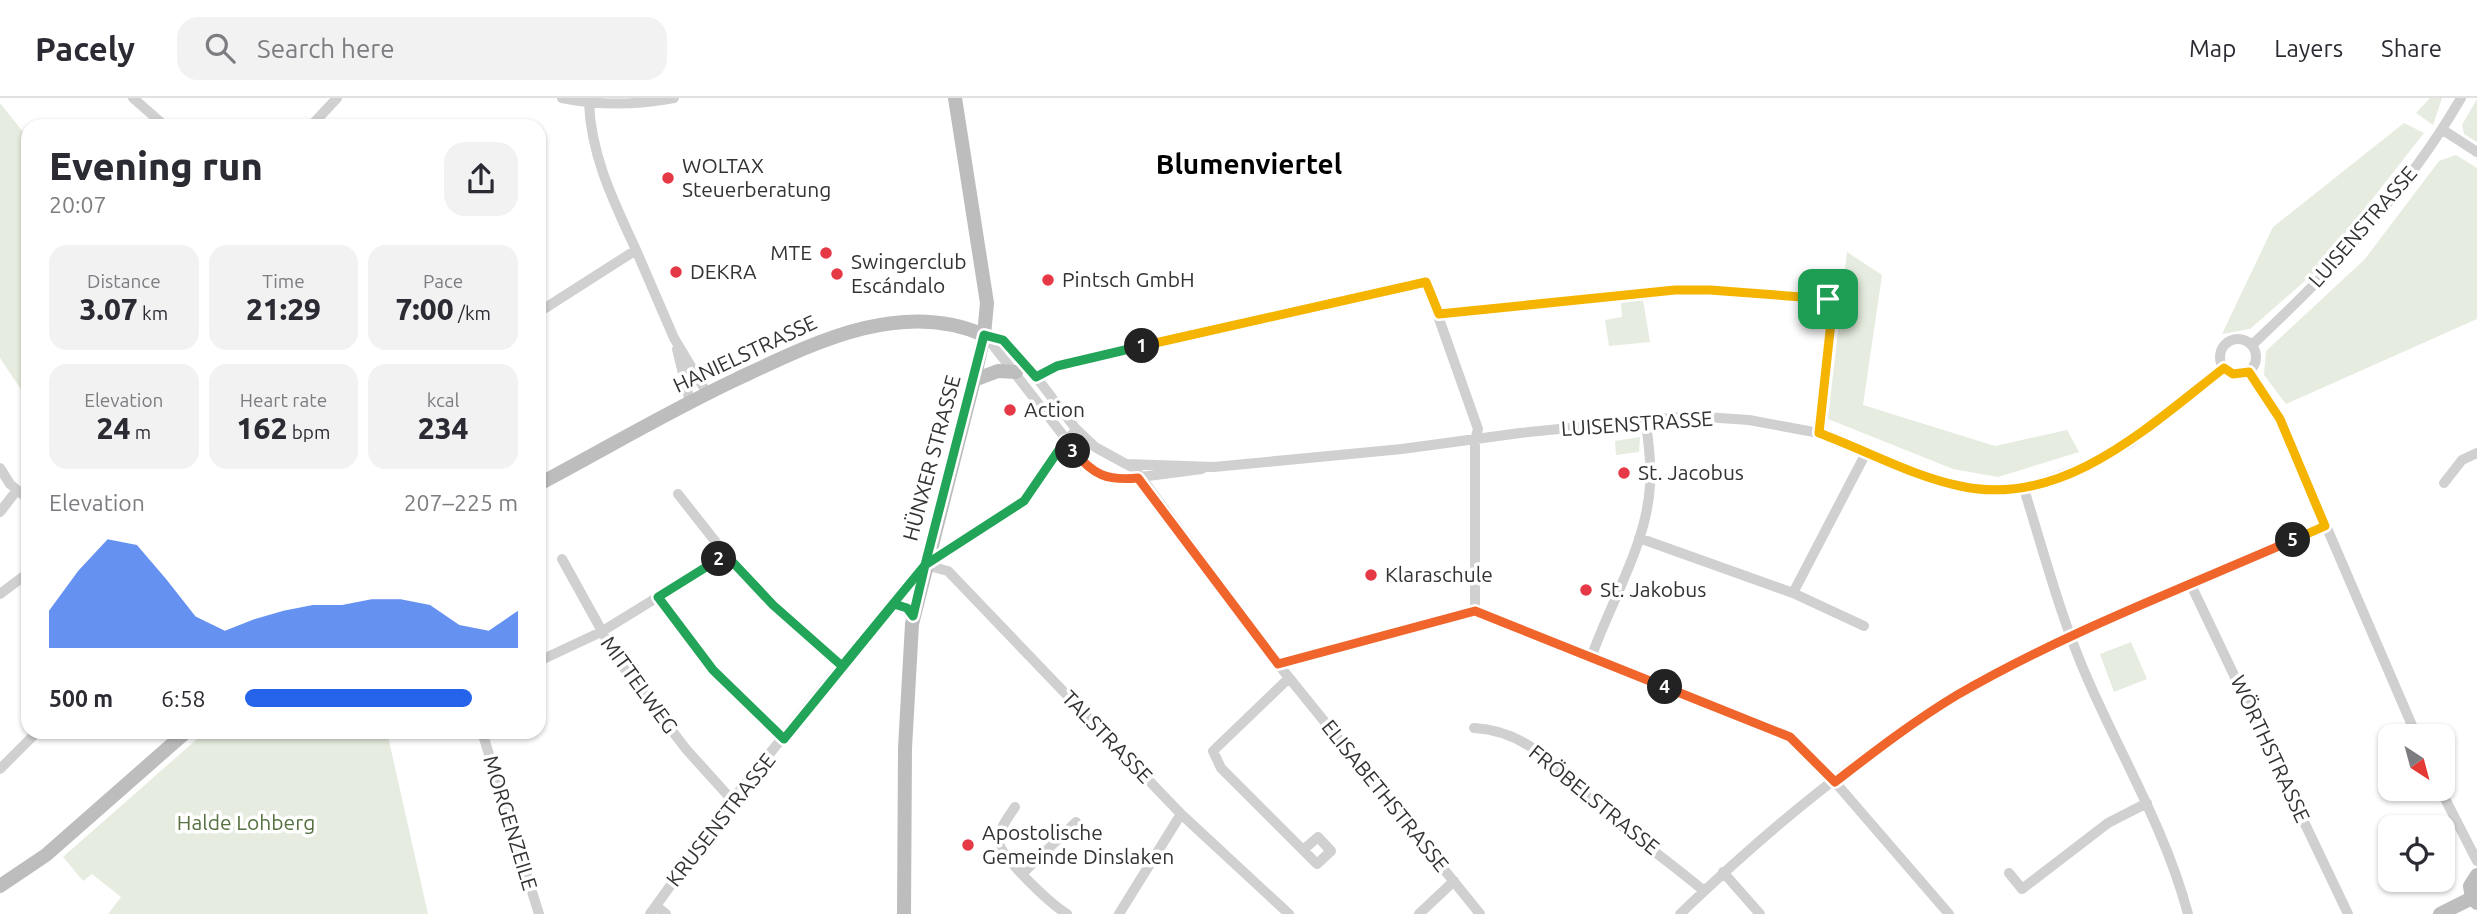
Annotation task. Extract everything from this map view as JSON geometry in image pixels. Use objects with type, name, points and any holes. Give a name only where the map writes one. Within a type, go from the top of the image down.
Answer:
[{"type":"main road","name":"HÜNXER STRASSE","points":[[904,914],[905,748],[913,616],[974,380],[984,335],[987,303],[955,98]]},
{"type":"main road","name":"HANIELSTRASSE","points":[[546,480],[707,393],[827,338],[866,327],[934,322],[963,327],[984,335]]},
{"type":"main road","points":[[974,380],[998,371],[1016,372]]},
{"type":"main road","points":[[894,604],[907,608],[913,616]]},
{"type":"main road","points":[[0,886],[46,855],[174,739]]},
{"type":"main road","points":[[2440,914],[2475,900],[2470,886],[2477,875]]},
{"type":"street","points":[[133,98],[157,119]]},
{"type":"street","points":[[318,119],[337,98]]},
{"type":"street","points":[[562,98],[589,103],[638,104],[674,98]]},
{"type":"street","name":"LUISENSTRASSE","points":[[2252,345],[2351,248],[2442,130],[2461,98]]},
{"type":"street","points":[[589,103],[590,132],[601,169],[674,338],[707,393]]},
{"type":"street","points":[[2442,130],[2477,152]]},
{"type":"street","points":[[546,308],[636,250]]},
{"type":"street","points":[[1036,377],[1057,366],[1426,282],[1478,429],[1475,440],[1475,611]]},
{"type":"street","points":[[1439,314],[1675,290],[1828,299],[1833,303],[1819,433]]},
{"type":"street","name":"LUISENSTRASSE","points":[[984,335],[1016,372],[1065,441],[1091,471],[1117,480],[1214,467],[1690,416],[1749,420],[1819,433],[1960,487],[2002,491],[2024,489],[2067,474],[2130,443],[2224,368]]},
{"type":"street","name":"LUISENSTRASSE","points":[[984,335],[1003,340],[1076,429],[1096,447],[1135,469],[1138,478]]},
{"type":"street","points":[[674,338],[690,402]]},
{"type":"street","points":[[2235,339],[2252,345],[2256,362],[2249,372],[2233,374],[2224,368],[2220,357],[2225,345],[2235,339]]},
{"type":"street","points":[[2249,372],[2280,419],[2411,724]]},
{"type":"street","points":[[1591,658],[1639,538],[1650,485],[1647,421]]},
{"type":"street","points":[[925,565],[1024,501],[1076,429]]},
{"type":"street","points":[[1793,593],[1867,451]]},
{"type":"street","points":[[2444,483],[2462,460],[2477,453]]},
{"type":"street","name":"LUISENSTRASSE","points":[[1126,464],[1214,467]]},
{"type":"street","points":[[0,468],[21,493]]},
{"type":"street","name":"ELISABETHSTRASSE","points":[[1138,478],[1278,664],[1480,914]]},
{"type":"street","points":[[2024,489],[2071,637],[2088,681],[2147,803],[2171,859],[2189,914]]},
{"type":"street","points":[[0,512],[17,490]]},
{"type":"street","points":[[678,494],[726,555],[773,605],[842,666]]},
{"type":"street","points":[[1680,914],[1723,872],[1893,736],[1954,697],[2071,637],[2325,526]]},
{"type":"street","points":[[1639,538],[1793,593],[1864,626]]},
{"type":"street","points":[[925,565],[948,571],[946,563],[951,546]]},
{"type":"street","points":[[546,658],[601,632],[726,555]]},
{"type":"street","name":"MITTELWEG","points":[[562,559],[618,660],[685,749],[732,800]]},
{"type":"street","name":"KRUSENSTRASSE","points":[[653,910],[732,800],[925,565]]},
{"type":"street","name":"TALSTRASSE","points":[[948,571],[1181,814],[1289,914]]},
{"type":"street","points":[[0,594],[21,578]]},
{"type":"street","name":"WÖRTHSTRASSE","points":[[2192,585],[2348,914]]},
{"type":"street","points":[[658,597],[713,670],[784,739]]},
{"type":"street","points":[[1278,664],[1475,611],[1790,737],[1835,782],[1949,914]]},
{"type":"street","points":[[1289,678],[1213,751],[1221,768],[1303,850]]},
{"type":"street","name":"FRÖBELSTRASSE","points":[[1474,728],[1499,729],[1541,752],[1602,811],[1703,891]]},
{"type":"street","points":[[0,769],[30,739]]},
{"type":"street","name":"MORGENZEILE","points":[[484,739],[539,914]]},
{"type":"street","points":[[2447,802],[2477,861]]},
{"type":"street","points":[[2009,873],[2022,889],[2108,823],[2147,803]]},
{"type":"street","points":[[1015,807],[1000,834],[999,843],[1054,906],[1067,914]]},
{"type":"street","points":[[1119,914],[1181,814]]},
{"type":"street","points":[[1023,873],[1076,822]]},
{"type":"street","points":[[1723,872],[1760,914]]},
{"type":"street","points":[[1419,914],[1454,881]]},
{"type":"street","points":[[653,910],[666,914]]},
{"type":"green space","points":[[2430,98],[2442,98],[2433,125],[2416,113]]},
{"type":"green space","points":[[2477,99],[2477,142],[2464,134],[2462,125]]},
{"type":"green space","points":[[0,103],[21,129],[21,390],[0,358]]},
{"type":"green space","points":[[2404,123],[2424,133],[2315,272],[2250,329],[2222,334],[2273,227]]},
{"type":"green space","points":[[2456,155],[2477,168],[2477,319],[2286,404],[2264,375],[2266,351],[2365,259],[2439,161]]},
{"type":"green space","points":[[1847,252],[1882,275],[1863,405],[1995,446],[2067,430],[2079,452],[1998,477],[1953,469],[1828,419]]},
{"type":"green space","points":[[1643,300],[1650,342],[1609,346],[1605,320],[1622,317],[1621,303]]},
{"type":"green space","points":[[1640,437],[1639,452],[1616,455],[1615,441]]},
{"type":"green space","points":[[2131,642],[2147,679],[2114,692],[2100,654]]},
{"type":"green space","name":"Halde Lohberg","points":[[197,739],[389,739],[428,914],[108,914],[121,897],[92,874],[83,881],[63,857]]},
{"type":"place","name":"WOLTAX Steuerberatung","points":[[668,178]]},
{"type":"place","name":"MTE","points":[[826,253]]},
{"type":"place","name":"DEKRA","points":[[676,272]]},
{"type":"place","name":"Swingerclub Escándalo","points":[[837,274]]},
{"type":"place","name":"Pintsch GmbH","points":[[1048,280]]},
{"type":"place","name":"Action","points":[[1010,410]]},
{"type":"place","name":"St. Jacobus","points":[[1624,473]]},
{"type":"place","name":"Klaraschule","points":[[1371,575]]},
{"type":"place","name":"St. Jakobus","points":[[1586,590]]},
{"type":"place","name":"Apostolische Gemeinde Dinslaken","points":[[968,845]]},
{"type":"district","name":"Blumenviertel","points":[[1249,164]]},
{"type":"route","points":[[1828,299],[1675,290],[1439,314],[1426,282],[1057,366],[1036,377],[1003,340],[984,335],[950,477],[925,565],[842,666],[773,605],[726,555],[658,597],[713,670],[784,739],[894,604],[901,604],[913,616],[925,565],[1024,501],[1065,441],[1091,471],[1117,480],[1138,478],[1192,546],[1278,664],[1475,611],[1790,737],[1808,752],[1835,782],[1893,736],[1966,690],[2071,637],[2325,526],[2280,419],[2249,372],[2238,375],[2224,368],[2130,443],[2095,462],[2024,489],[2002,491],[1960,487],[1819,433],[1833,303],[1828,299]]}]
